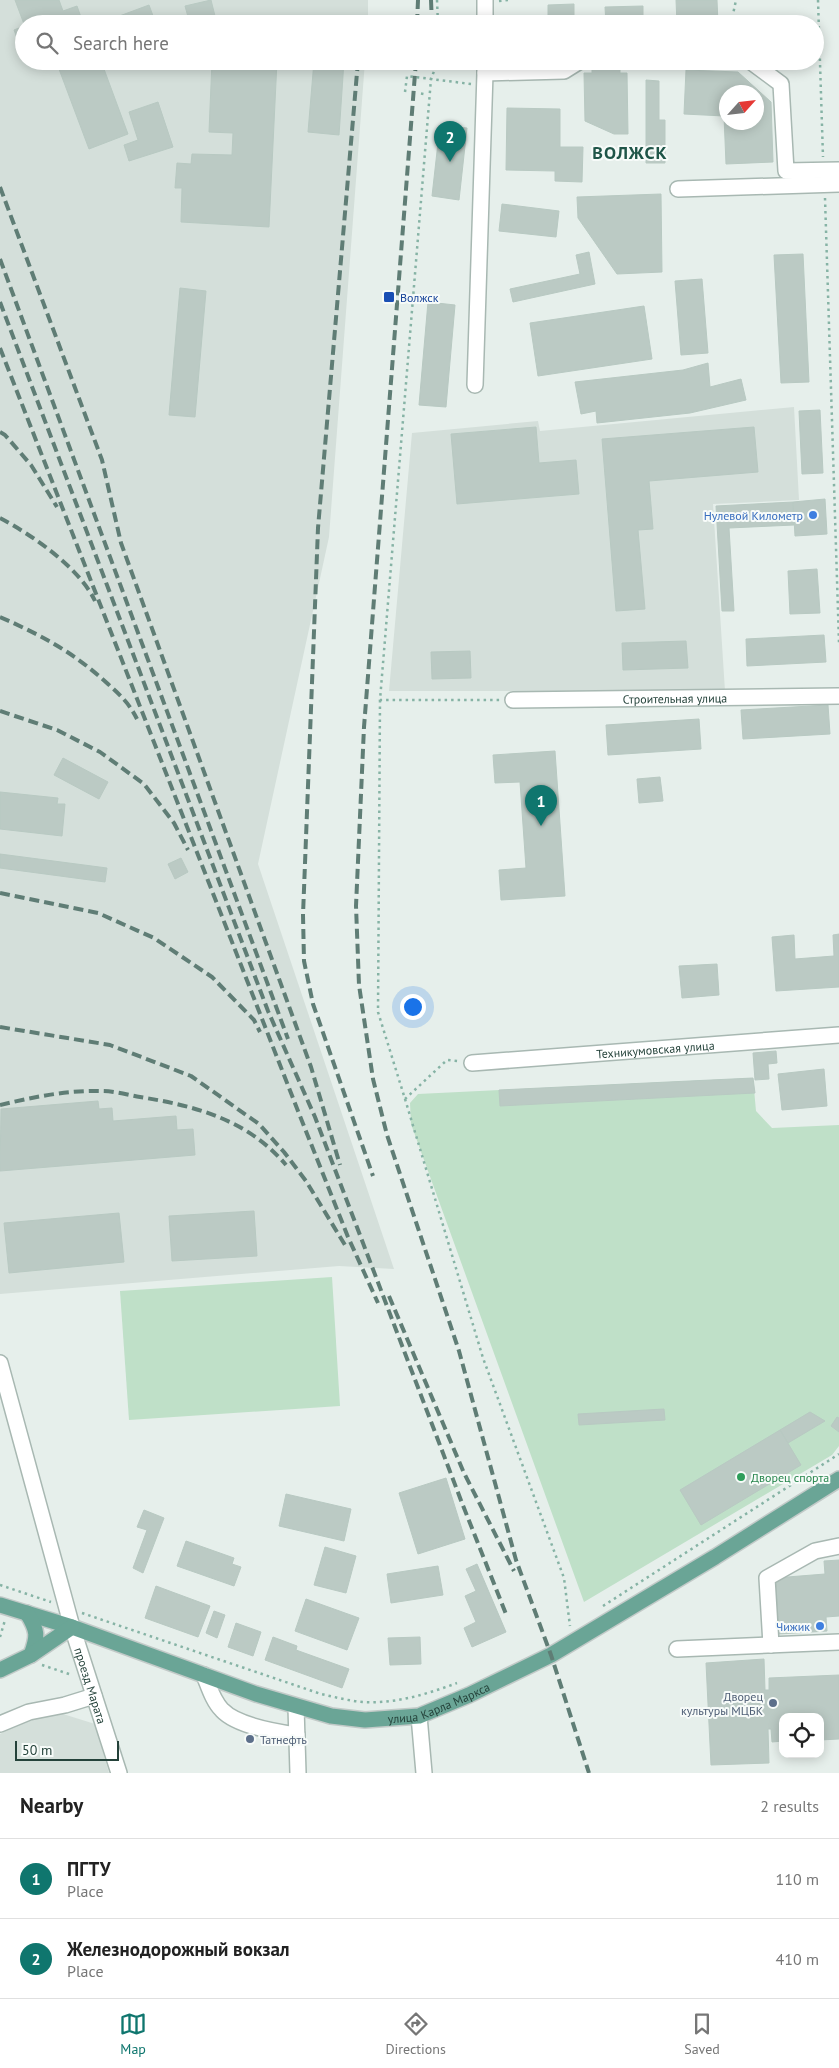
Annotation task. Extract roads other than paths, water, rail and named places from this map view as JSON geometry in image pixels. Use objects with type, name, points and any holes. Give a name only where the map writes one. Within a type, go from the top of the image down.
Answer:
[{"type":"main road","name":"улица Карла Маркса","points":[[0,1605],[72,1627],[296,1707],[331,1716],[365,1720],[419,1716],[442,1708],[514,1675],[573,1642],[715,1557],[839,1479]]},
{"type":"main road","points":[[27,1613],[36,1628],[37,1640],[27,1657]]},
{"type":"main road","points":[[0,1670],[27,1657],[72,1627]]},
{"type":"street","points":[[485,15],[486,0]]},
{"type":"street","points":[[475,385],[485,73],[566,70]]},
{"type":"street","points":[[762,70],[781,84],[786,171],[832,177]]},
{"type":"street","points":[[678,189],[832,177]]},
{"type":"street","name":"Строительная улица","points":[[513,700],[839,696]]},
{"type":"street","name":"Техникумовская улица","points":[[475,1063],[839,1035]]},
{"type":"street","name":"проезд Марата","points":[[0,1363],[3,1386],[66,1608],[119,1773]]},
{"type":"street","points":[[771,1645],[767,1578],[815,1551],[839,1546]]},
{"type":"street","points":[[678,1649],[839,1642]]},
{"type":"street","points":[[204,1675],[214,1700],[223,1712],[237,1720],[272,1732],[297,1735]]},
{"type":"street","points":[[0,1724],[29,1712],[65,1705],[94,1696]]},
{"type":"street","points":[[296,1707],[298,1773]]},
{"type":"street","points":[[419,1716],[424,1773]]},
{"type":"railway","points":[[417,15],[418,0]]},
{"type":"railway","points":[[431,0],[432,15]]},
{"type":"railway","points":[[357,70],[318,528],[303,915],[304,961],[313,1004],[373,1176]]},
{"type":"railway","points":[[415,70],[364,727],[356,906],[359,985],[373,1079],[387,1135],[459,1351],[516,1560],[551,1655],[589,1773]]},
{"type":"railway","points":[[0,187],[102,460],[121,543],[311,1067],[340,1165]]},
{"type":"railway","points":[[0,259],[288,1039]]},
{"type":"railway","points":[[0,302],[268,1011],[315,1117],[506,1614]]},
{"type":"railway","points":[[0,348],[298,1111],[348,1237],[378,1303]]},
{"type":"railway","points":[[0,432],[5,435],[31,465],[57,507]]},
{"type":"railway","points":[[0,518],[26,533],[54,553],[78,576],[88,588],[95,601]]},
{"type":"railway","points":[[0,617],[44,638],[70,654],[121,696],[137,719]]},
{"type":"railway","points":[[0,711],[57,730],[100,752],[144,784],[174,823],[188,850]]},
{"type":"railway","points":[[0,893],[98,913],[154,938],[212,977],[254,1020],[260,1032]]},
{"type":"railway","points":[[0,1027],[110,1045],[191,1076],[259,1124],[306,1181],[345,1245]]},
{"type":"railway","points":[[0,1105],[25,1099],[89,1091],[112,1092],[181,1105],[238,1126],[255,1137],[286,1165]]},
{"type":"railway","points":[[389,1296],[464,1473],[514,1571]]},
{"type":"place","name":"Железнодорожный вокзал","points":[[450,162]]},
{"type":"place","name":"Волжск","points":[[389,297]]},
{"type":"place","name":"Нулевой Километр","points":[[813,515]]},
{"type":"place","name":"ПГТУ","points":[[541,826]]},
{"type":"place","name":"Дворец спорта","points":[[741,1477]]},
{"type":"place","name":"Чижик","points":[[820,1626]]},
{"type":"place","name":"Дворец культуры МЦБК","points":[[773,1703]]},
{"type":"place","name":"Татнефть","points":[[250,1739]]},
{"type":"district","name":"ВОЛЖСК","points":[[630,152]]}]
